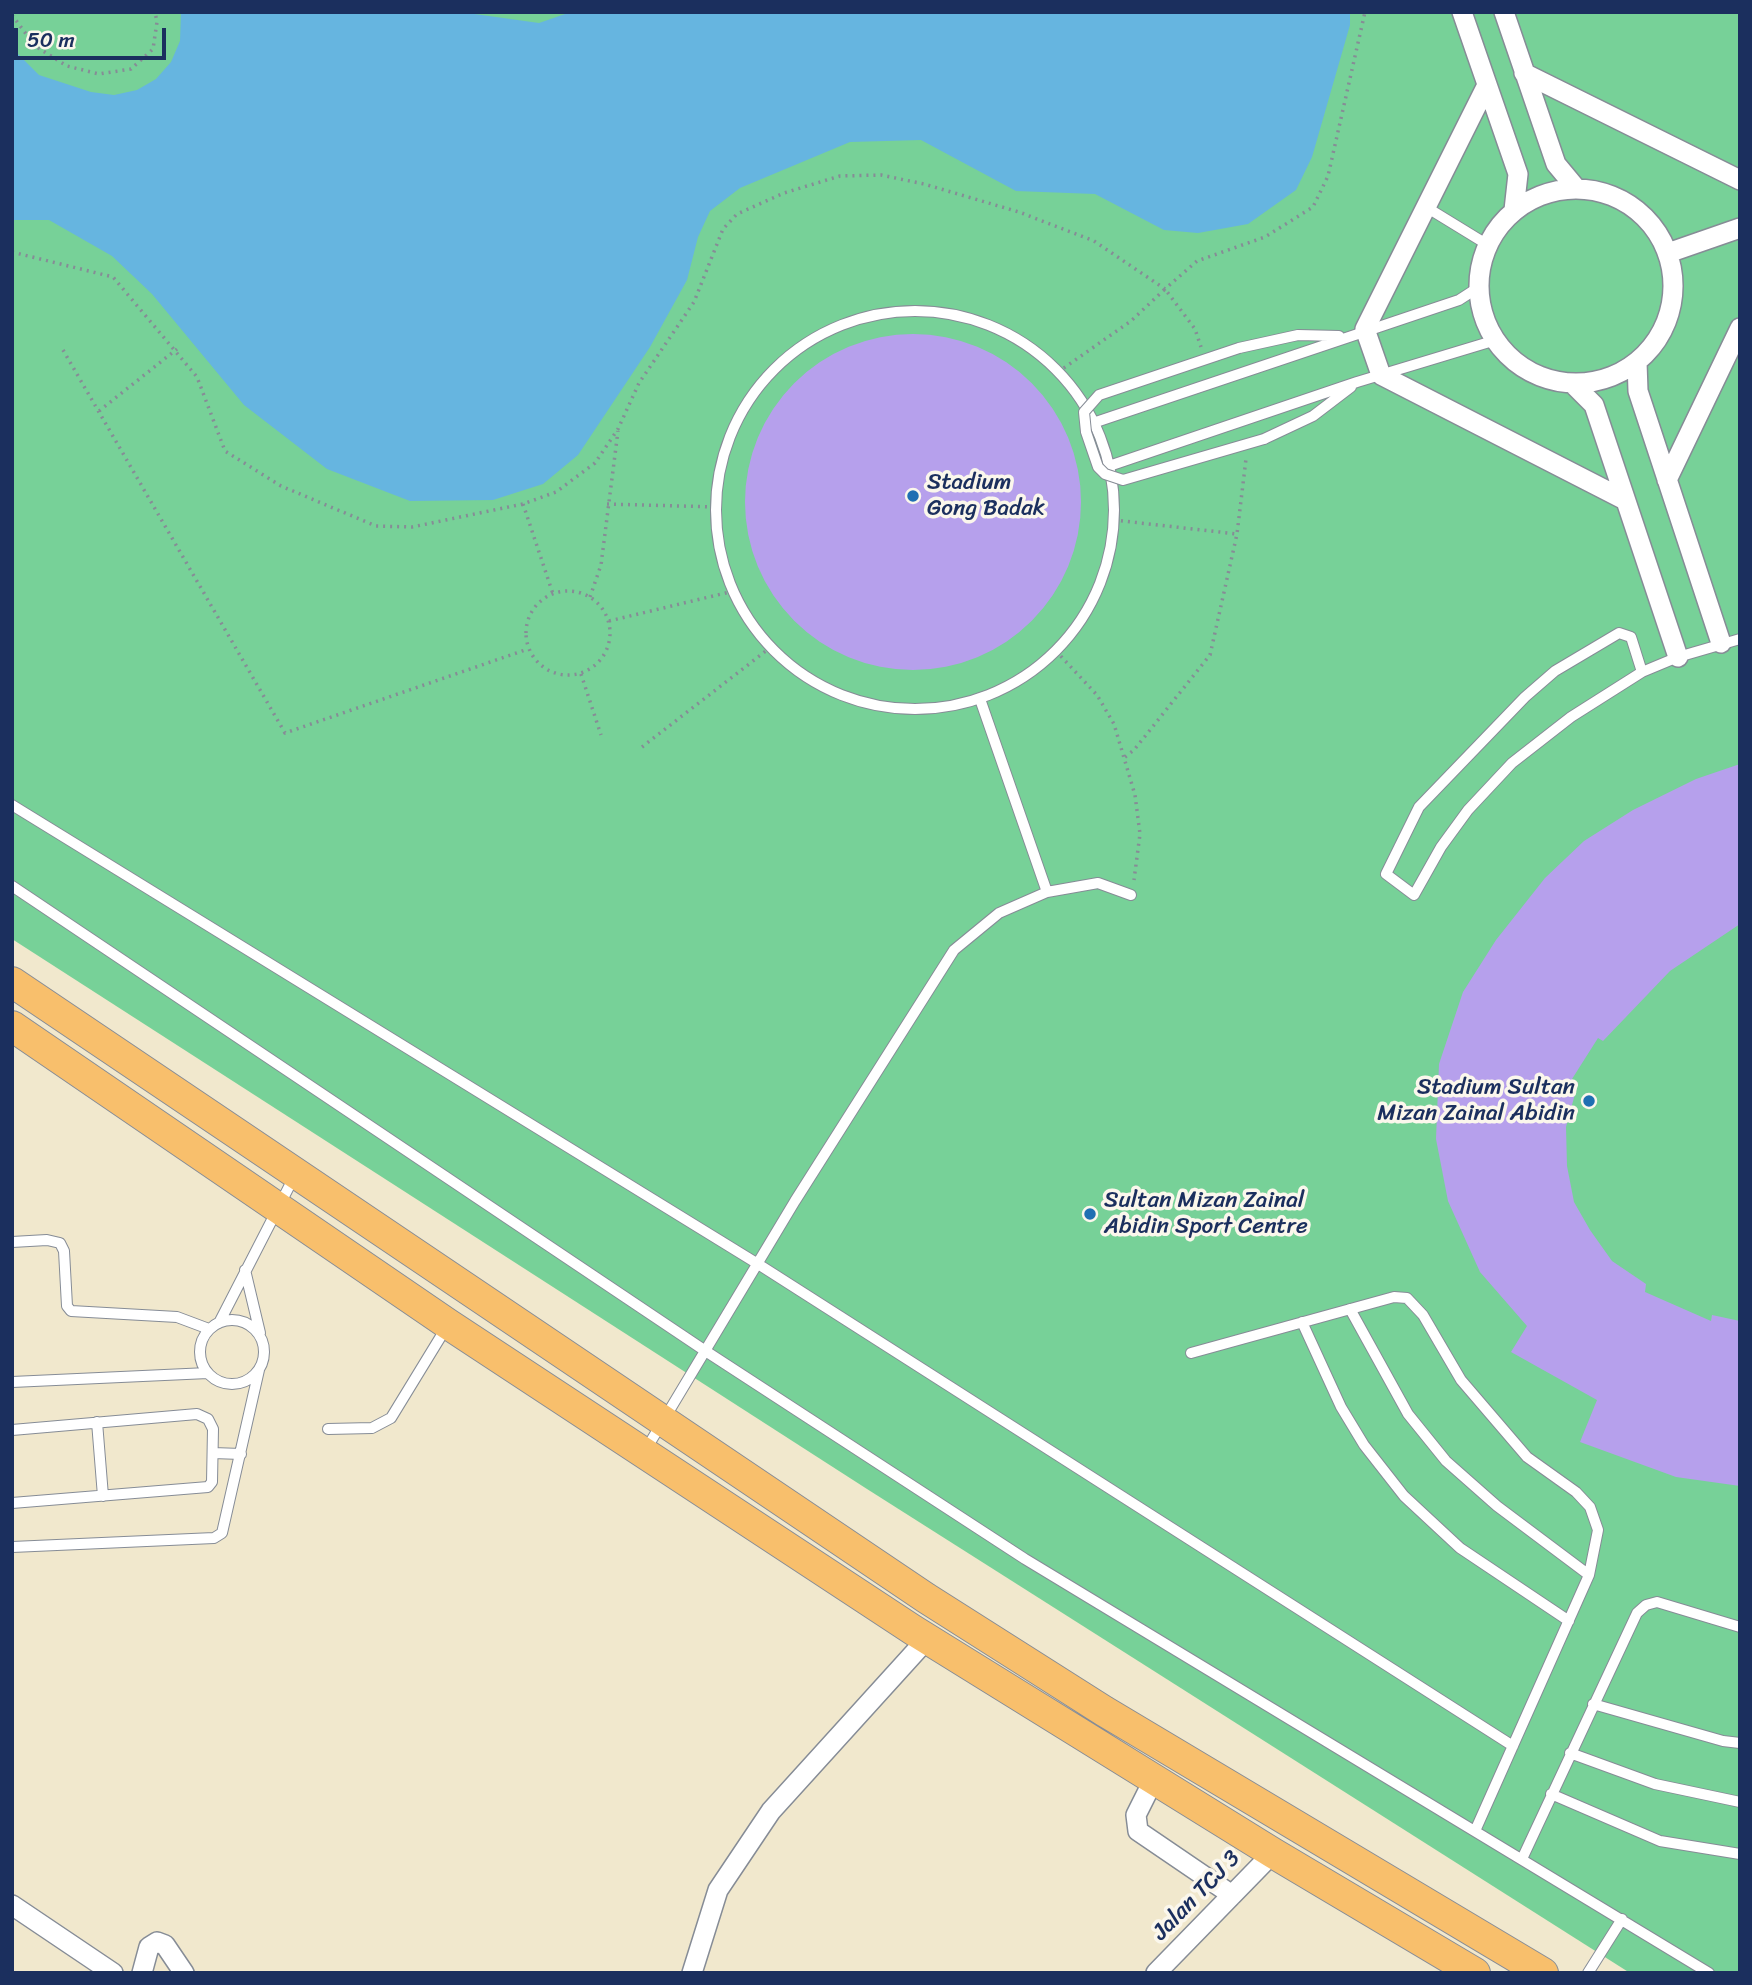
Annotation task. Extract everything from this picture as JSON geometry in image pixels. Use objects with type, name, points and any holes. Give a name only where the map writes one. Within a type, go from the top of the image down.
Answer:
[{"type":"main road","points":[[12,982],[664,1424],[926,1598],[1104,1710],[1543,1973]]},
{"type":"main road","points":[[12,1026],[448,1324],[927,1639],[1273,1853],[1475,1973]]},
{"type":"street","points":[[1462,12],[1518,174],[1514,210]]},
{"type":"street","points":[[1504,12],[1556,164],[1576,188]]},
{"type":"street","points":[[1524,73],[1740,180]]},
{"type":"street","points":[[1488,85],[1365,329],[1381,375],[1625,500]]},
{"type":"street","points":[[1576,188],[1606,192],[1632,206],[1653,227],[1668,253],[1673,276],[1672,300],[1666,324],[1654,345],[1637,362],[1607,378],[1572,383],[1529,371],[1510,357],[1496,340],[1487,324],[1479,288],[1488,245],[1499,226],[1514,210],[1543,194],[1576,188]]},
{"type":"street","points":[[1668,253],[1740,228]]},
{"type":"street","points":[[1667,480],[1740,328]]},
{"type":"street","points":[[1637,362],[1638,391],[1667,480],[1730,641]]},
{"type":"street","points":[[1572,383],[1594,405],[1678,657]]},
{"type":"street","points":[[692,1973],[719,1890],[771,1811],[927,1639]]},
{"type":"street","points":[[1154,1779],[1136,1815],[1138,1831],[1232,1895]]},
{"type":"street","name":"Jalan TCJ 3","points":[[1156,1973],[1273,1853]]},
{"type":"street","points":[[12,1905],[113,1973]]},
{"type":"street","points":[[142,1973],[149,1947],[157,1942],[165,1945],[184,1973]]},
{"type":"lane","points":[[1426,207],[1488,245]]},
{"type":"lane","points":[[1093,423],[1365,329],[1459,300],[1479,288]]},
{"type":"lane","points":[[918,309],[984,322],[1024,342],[1058,372],[1093,423],[1109,466],[1114,520],[1101,579],[1086,612],[1056,651],[1021,679],[981,699],[920,710],[858,701],[811,679],[771,647],[750,621],[734,591],[720,550],[716,507],[725,451],[748,400],[769,374],[793,351],[831,328],[874,314],[918,309]]},
{"type":"lane","points":[[1345,336],[1298,335],[1205,359],[1108,391],[1092,402],[1084,412],[1085,421],[1098,467],[1114,478],[1133,479],[1264,439],[1312,416],[1357,382]]},
{"type":"lane","points":[[1109,466],[1357,382],[1496,340]]},
{"type":"lane","points":[[1642,672],[1630,637],[1619,633],[1555,671],[1525,697],[1419,807],[1386,874],[1414,895],[1441,847],[1468,810],[1512,763],[1571,717],[1642,672],[1678,657],[1730,641]]},
{"type":"lane","points":[[981,699],[1047,892]]},
{"type":"lane","points":[[12,805],[758,1264],[1514,1746]]},
{"type":"lane","points":[[643,1454],[664,1424],[758,1264],[954,950],[999,913],[1047,892],[1098,883],[1130,895]]},
{"type":"lane","points":[[12,886],[707,1352],[1025,1559],[1709,1973]]},
{"type":"lane","points":[[219,1322],[276,1206],[296,1174]]},
{"type":"lane","points":[[12,1242],[47,1240],[60,1243],[64,1251],[66,1306],[71,1311],[177,1317],[209,1329]]},
{"type":"lane","points":[[12,1547],[214,1538],[222,1533],[227,1523],[264,1353],[245,1269]]},
{"type":"lane","points":[[1191,1353],[1394,1297],[1408,1298],[1423,1315],[1461,1380],[1519,1447],[1590,1507],[1598,1530],[1589,1575],[1475,1830]]},
{"type":"lane","points":[[1350,1309],[1408,1415],[1446,1461],[1497,1506],[1589,1575]]},
{"type":"lane","points":[[208,1373],[200,1355],[204,1337],[209,1329],[228,1320],[246,1323],[260,1336]]},
{"type":"lane","points":[[1301,1322],[1341,1407],[1364,1445],[1404,1496],[1460,1548],[1569,1622]]},
{"type":"lane","points":[[328,1429],[372,1429],[391,1418],[448,1324]]},
{"type":"lane","points":[[12,1382],[208,1373],[225,1383],[234,1384],[244,1382],[259,1370]]},
{"type":"lane","points":[[12,1430],[197,1414],[208,1419],[213,1429],[212,1482],[208,1487],[12,1503]]},
{"type":"lane","points":[[97,1422],[103,1496]]},
{"type":"lane","points":[[213,1454],[242,1454]]},
{"type":"lane","points":[[1522,1859],[1629,1624],[1646,1605],[1657,1602],[1740,1627]]},
{"type":"lane","points":[[1593,1704],[1723,1741],[1740,1743]]},
{"type":"lane","points":[[1570,1753],[1655,1784],[1740,1802]]},
{"type":"lane","points":[[1551,1794],[1660,1841],[1740,1854]]},
{"type":"lane","points":[[1588,1973],[1622,1919]]},
{"type":"path","points":[[12,15],[35,46],[67,66],[99,74],[131,69],[153,49],[157,22],[155,12]]},
{"type":"path","points":[[1058,372],[1130,321],[1197,261],[1265,237],[1312,207],[1328,176],[1365,12]]},
{"type":"path","points":[[12,253],[113,277],[177,349],[197,377],[225,451],[281,486],[376,526],[412,527],[523,504],[556,492],[577,479],[595,463],[618,429],[639,383],[694,302],[723,229],[737,214],[784,193],[840,176],[881,176],[924,184],[1019,212],[1094,241],[1165,289],[1195,329],[1205,359]]},
{"type":"path","points":[[99,411],[177,349]]},
{"type":"path","points":[[63,350],[285,733],[528,649]]},
{"type":"path","points":[[590,597],[601,565],[618,429]]},
{"type":"path","points":[[1125,757],[1134,750],[1210,655],[1237,534],[1248,443]]},
{"type":"path","points":[[523,504],[553,594]]},
{"type":"path","points":[[607,504],[716,507]]},
{"type":"path","points":[[1114,520],[1237,534]]},
{"type":"path","points":[[609,621],[734,591]]},
{"type":"path","points":[[577,592],[590,597],[601,607],[609,621],[609,647],[602,659],[580,674],[554,674],[542,667],[528,649],[525,630],[529,616],[537,604],[553,594],[577,592]]},
{"type":"path","points":[[642,747],[771,647]]},
{"type":"path","points":[[1056,651],[1097,695],[1114,724],[1125,757],[1135,795],[1140,834],[1130,895]]},
{"type":"path","points":[[580,674],[601,735]]},
{"type":"green space","name":"Sultan Mizan Zainal Abidin Sport Centre","points":[[12,12],[1740,12],[1740,1973],[1630,1973],[867,1489],[12,939]]},
{"type":"water","points":[[181,12],[460,12],[539,23],[571,12],[1350,12],[1350,25],[1312,157],[1296,190],[1248,224],[1198,233],[1164,230],[1095,194],[1016,191],[921,140],[850,142],[740,188],[710,211],[698,237],[687,280],[650,347],[578,455],[543,484],[493,500],[410,501],[327,469],[244,405],[152,294],[112,256],[49,220],[12,220],[12,48],[39,75],[91,92],[114,95],[137,90],[156,79],[171,62],[180,41]]},
{"type":"building","name":"Stadium Gong Badak","points":[[913,334],[946,338],[977,347],[1006,363],[1031,384],[1052,409],[1068,438],[1077,469],[1081,502],[1077,535],[1068,566],[1052,595],[1031,620],[1006,641],[977,657],[946,666],[913,670],[880,666],[849,657],[820,641],[795,620],[774,595],[758,566],[749,535],[745,502],[749,469],[758,438],[774,409],[795,384],[820,363],[849,347],[880,338]]},
{"type":"building","name":"Stadium Sultan Mizan Zainal Abidin","points":[[1740,764],[1740,924],[1670,971],[1603,1041],[1598,1038],[1572,1079],[1578,1083],[1566,1127],[1567,1166],[1574,1202],[1612,1261],[1646,1284],[1645,1292],[1711,1321],[1712,1315],[1740,1321],[1740,1486],[1676,1477],[1580,1442],[1597,1400],[1511,1352],[1527,1326],[1480,1272],[1448,1201],[1436,1139],[1439,1064],[1463,992],[1496,940],[1545,878],[1584,841],[1633,810],[1696,779]]},
{"type":"place","name":"Stadium Gong Badak","points":[[913,496]]},
{"type":"place","name":"Stadium Sultan Mizan Zainal Abidin","points":[[1589,1101]]},
{"type":"place","name":"Sultan Mizan Zainal Abidin Sport Centre","points":[[1090,1214]]}]
